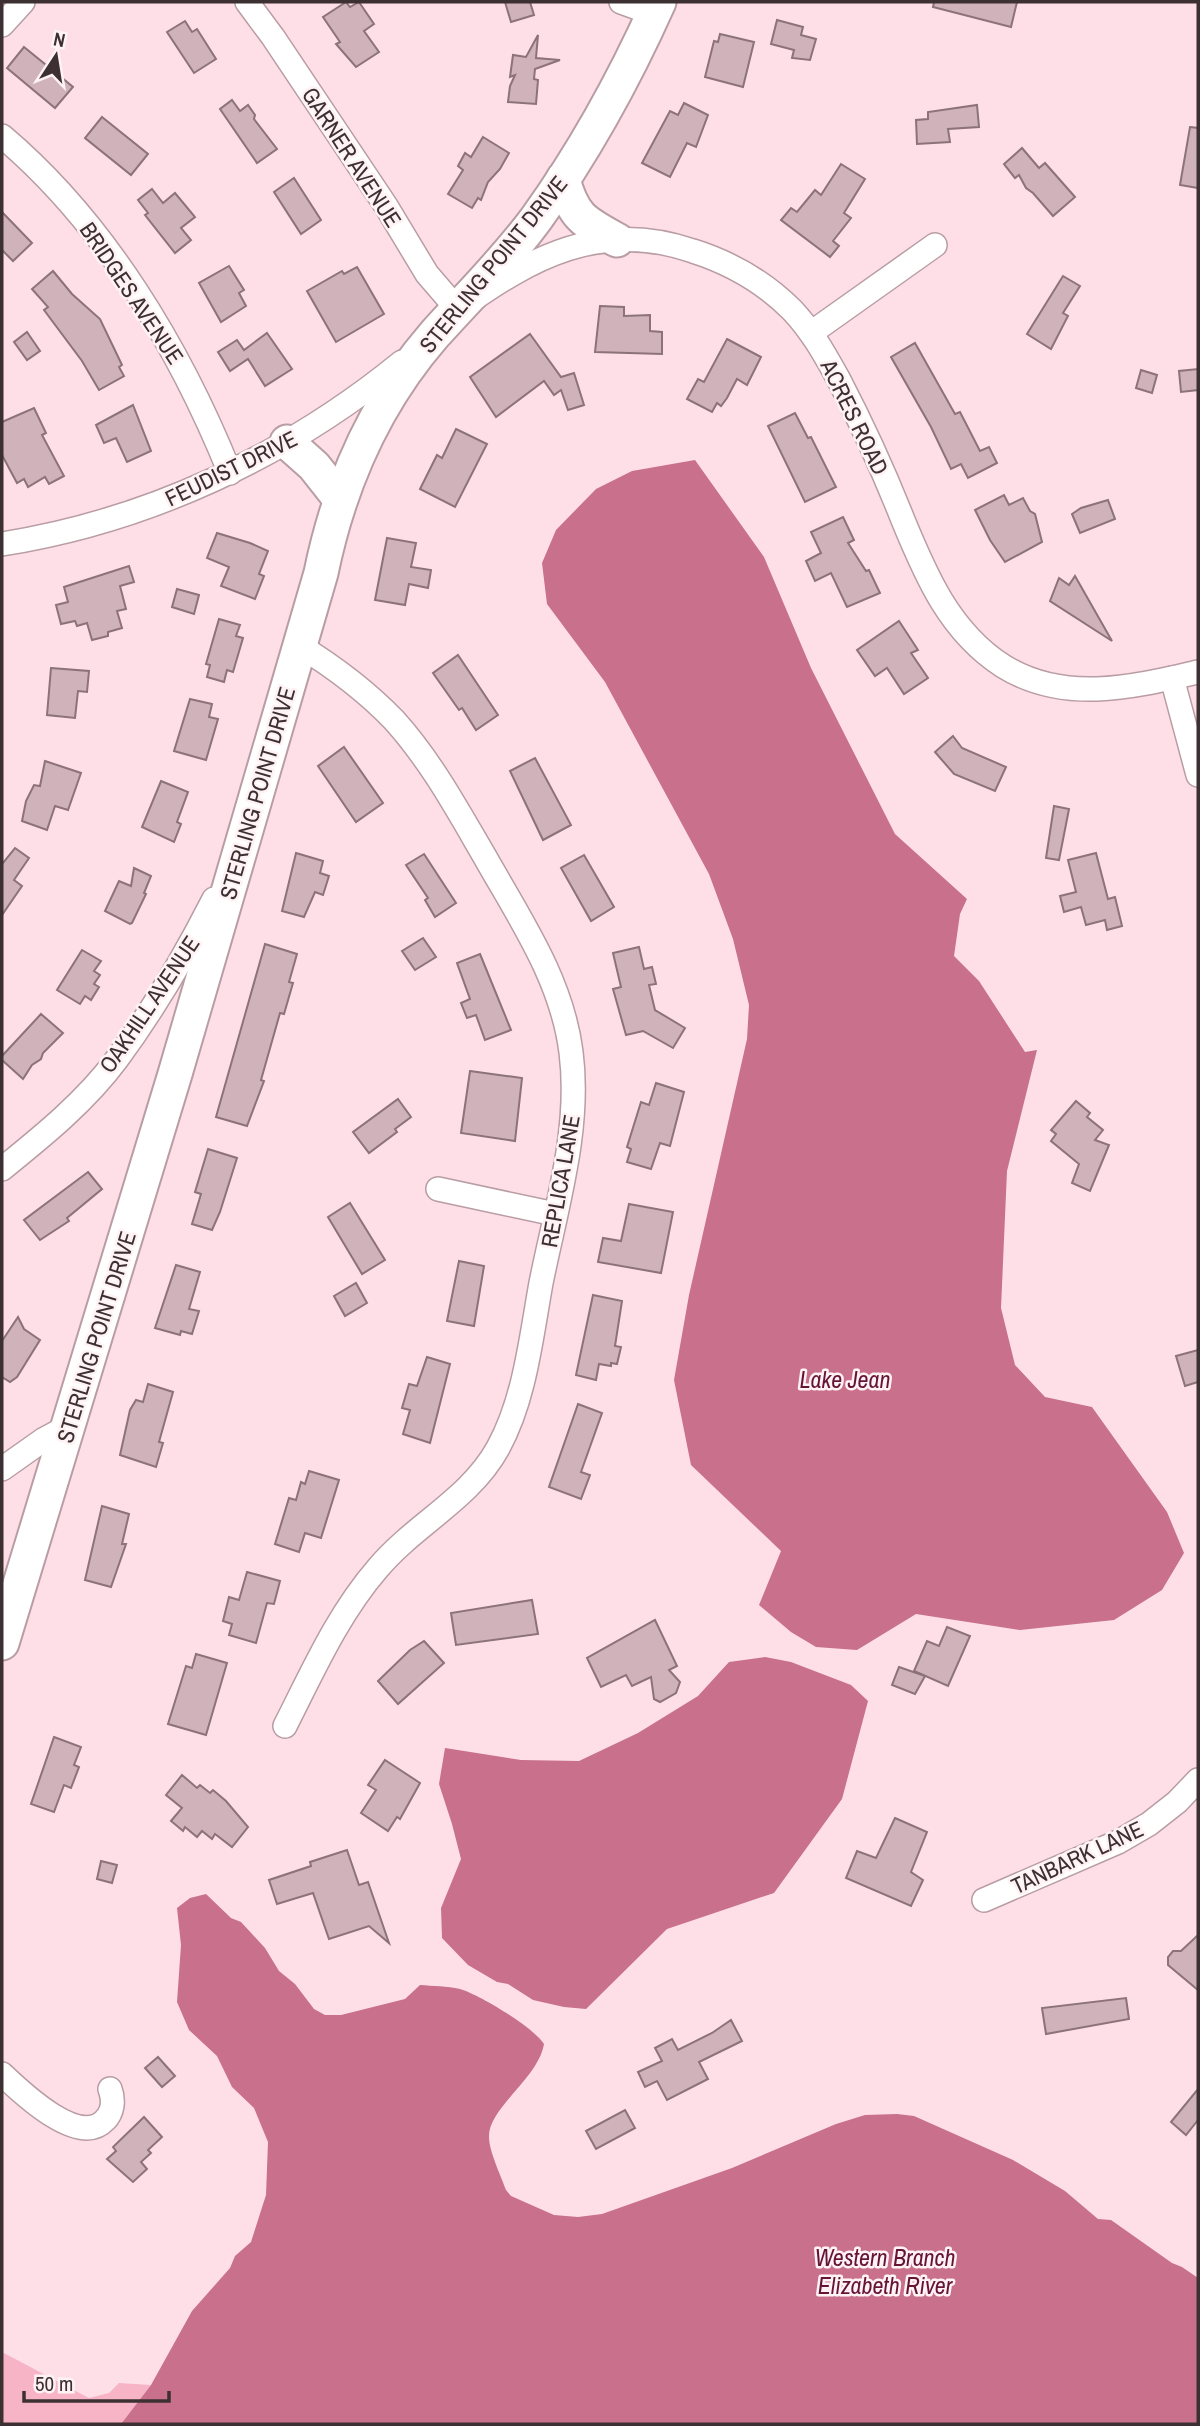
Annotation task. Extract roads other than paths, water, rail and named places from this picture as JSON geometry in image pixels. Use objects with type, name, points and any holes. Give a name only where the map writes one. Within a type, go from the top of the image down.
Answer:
[{"type":"street","points":[[2,25],[23,2]]},
{"type":"street","name":"GARNER AVENUE","points":[[247,2],[274,37],[427,274],[458,310]]},
{"type":"street","name":"STERLING POINT DRIVE","points":[[2,1643],[300,646],[340,499],[357,455],[379,413],[405,373],[535,220],[581,153],[614,95],[657,8],[621,2]]},
{"type":"street","name":"BRIDGES AVENUE","points":[[2,136],[57,188],[117,263],[167,341],[190,383],[230,473]]},
{"type":"street","points":[[563,179],[569,203],[587,224],[617,240]]},
{"type":"street","name":"ACRES ROAD","points":[[458,310],[499,281],[536,260],[560,250],[592,243],[617,240],[650,241],[682,247],[718,259],[763,285],[792,310],[811,332],[869,441],[924,573],[942,604],[982,651],[1005,667],[1031,679],[1058,686],[1097,690],[1119,689],[1198,672]]},
{"type":"street","points":[[811,332],[935,245]]},
{"type":"street","name":"FEUDIST DRIVE","points":[[2,544],[67,531],[127,514],[230,473],[309,430],[373,386],[434,337]]},
{"type":"street","points":[[287,442],[314,466],[340,499]]},
{"type":"street","name":"REPLICA LANE","points":[[285,1726],[324,1649],[354,1598],[379,1566],[408,1537],[485,1471],[500,1444],[514,1410],[526,1360],[572,1127],[574,1089],[564,1015],[552,979],[451,799],[420,751],[393,719],[362,690],[300,646]]},
{"type":"street","points":[[1172,678],[1198,775]]},
{"type":"street","name":"OAKHILL AVENUE","points":[[2,1169],[36,1142],[78,1102],[116,1060],[162,992],[240,849]]},
{"type":"street","points":[[438,1189],[555,1214]]},
{"type":"street","points":[[2,1469],[43,1440],[69,1426]]},
{"type":"street","name":"TANBARK LANE","points":[[984,1899],[1118,1842],[1149,1824],[1177,1802],[1198,1780]]},
{"type":"street","points":[[2,2074],[40,2107],[79,2128],[90,2128],[106,2119],[111,2109],[110,2089]]},
{"type":"water","name":"Lake Jean","points":[[695,460],[764,557],[811,668],[895,834],[967,899],[960,914],[954,956],[979,981],[1025,1052],[1037,1050],[1007,1171],[1001,1308],[1015,1365],[1045,1397],[1092,1407],[1167,1512],[1184,1553],[1162,1590],[1114,1620],[1020,1630],[916,1614],[857,1650],[816,1647],[791,1632],[759,1605],[781,1551],[691,1465],[674,1380],[689,1295],[747,1039],[749,1005],[733,939],[709,874],[605,682],[547,604],[542,563],[556,530],[596,489],[632,471]]},
{"type":"water","points":[[765,1657],[791,1662],[851,1685],[868,1701],[842,1799],[774,1893],[667,1929],[586,2009],[533,2000],[508,1984],[497,1982],[468,1965],[442,1938],[441,1908],[461,1859],[439,1784],[445,1748],[521,1760],[579,1761],[638,1733],[698,1696],[729,1662]]},
{"type":"water","name":"Western Branch Elizabeth River","points":[[206,1894],[231,1918],[241,1922],[265,1948],[279,1971],[295,1984],[314,2009],[325,2015],[341,2015],[405,1999],[420,1985],[445,1987],[460,1989],[480,1998],[505,2012],[538,2037],[544,2044],[540,2057],[496,2115],[489,2137],[506,2190],[511,2196],[554,2215],[578,2217],[602,2214],[732,2168],[836,2124],[865,2115],[914,2116],[1013,2160],[1065,2191],[1098,2219],[1111,2220],[1198,2278],[1198,2424],[121,2424],[151,2385],[192,2311],[230,2268],[235,2256],[251,2242],[266,2195],[268,2142],[254,2108],[232,2087],[217,2056],[189,2030],[177,2002],[181,1945],[177,1908],[190,1898]]}]
